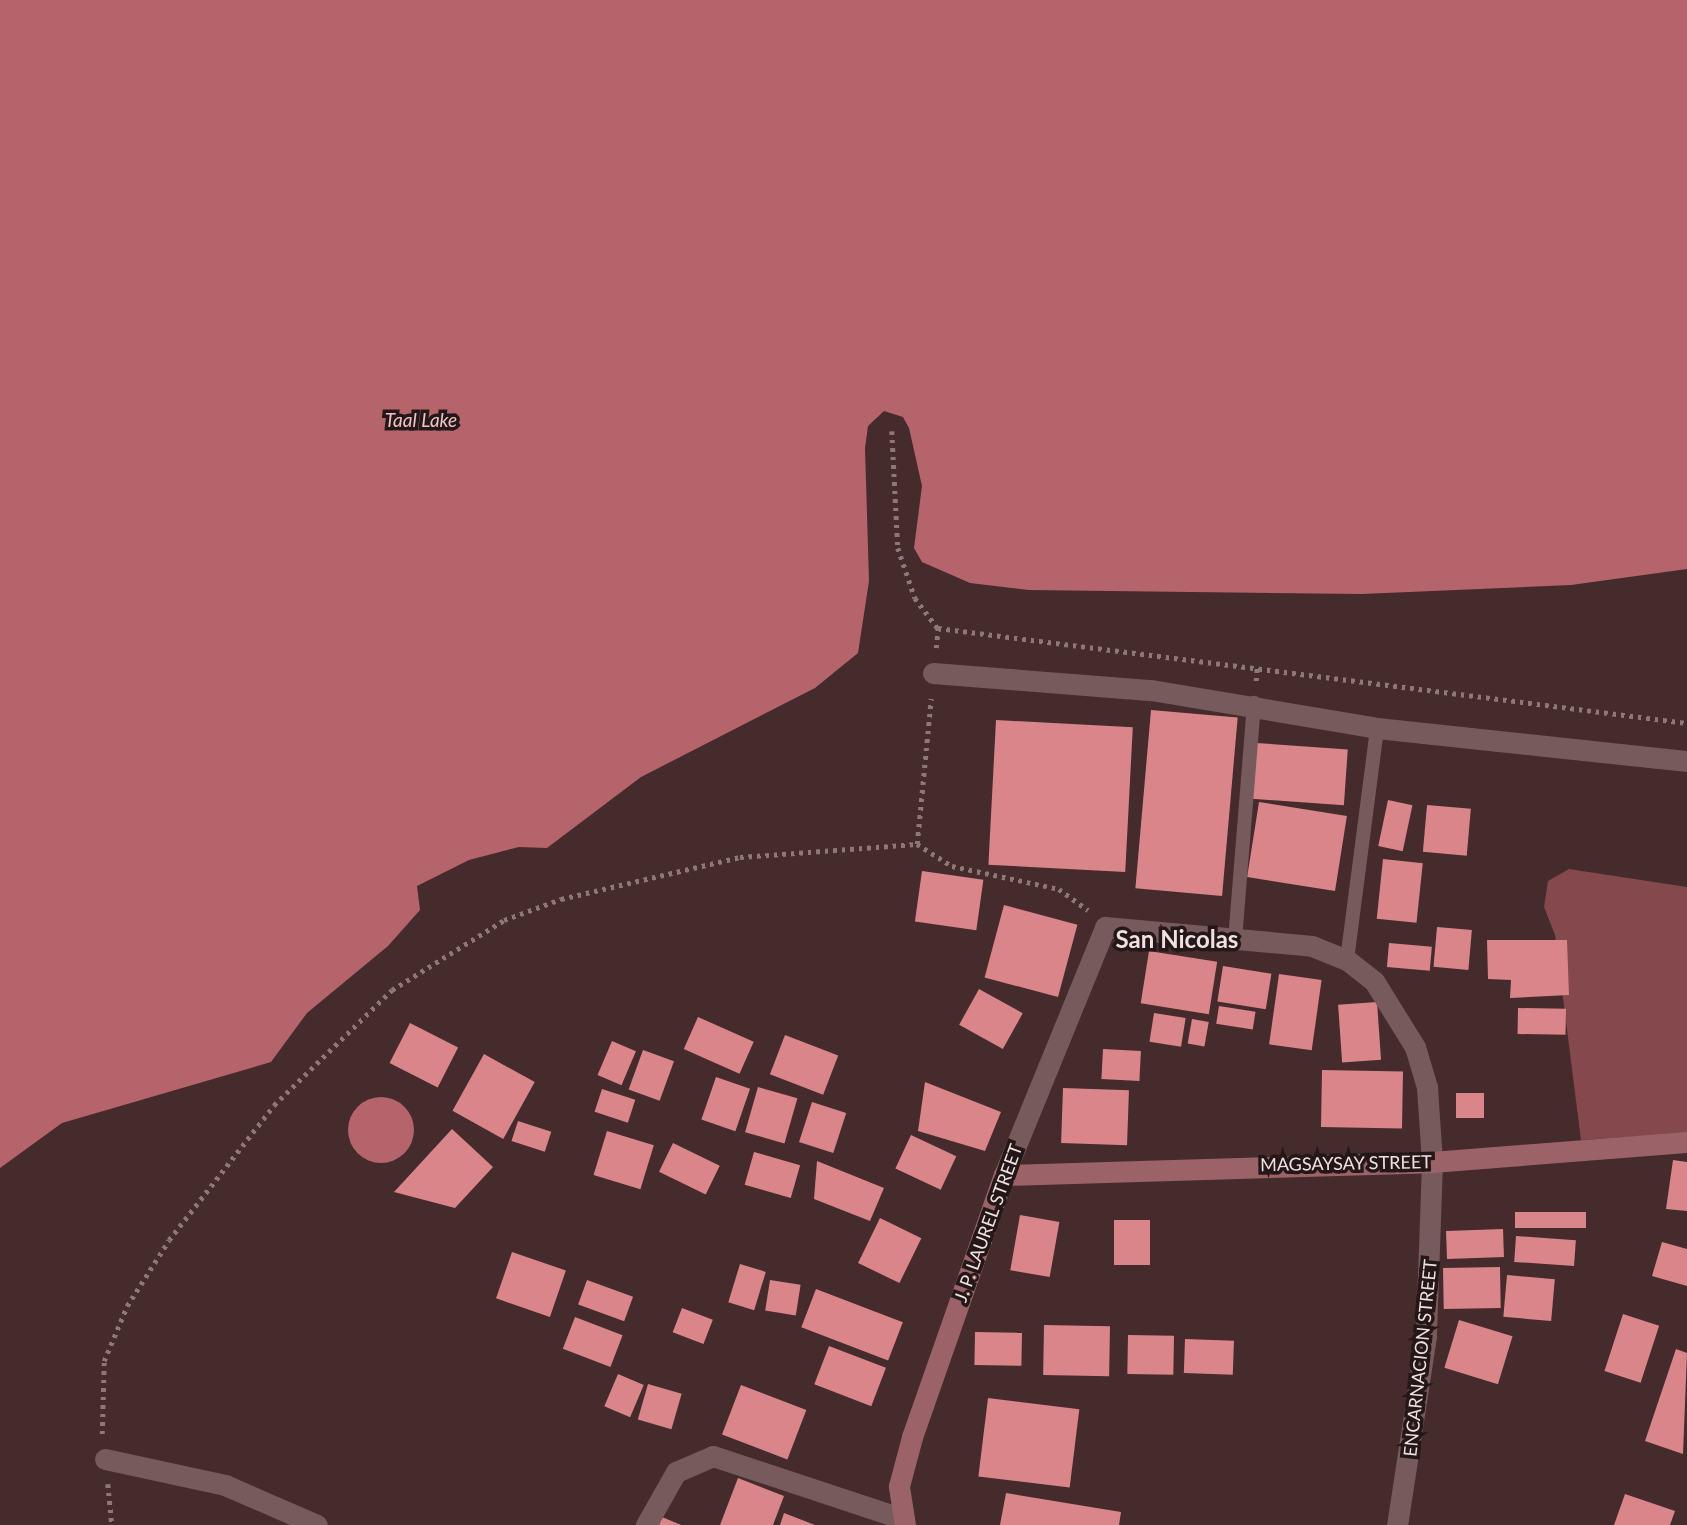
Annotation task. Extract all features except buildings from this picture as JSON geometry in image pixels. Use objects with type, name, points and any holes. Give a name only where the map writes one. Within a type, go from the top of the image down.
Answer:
[{"type":"main road","name":"MAGSAYSAY STREET","points":[[1004,1175],[1432,1162],[1687,1142]]},
{"type":"main road","name":"J. P. LAUREL STREET","points":[[903,1522],[899,1486],[912,1437],[1004,1175]]},
{"type":"street","points":[[933,673],[1254,703],[1377,728],[1687,761]]},
{"type":"street","name":"ENCARNACION STREET","points":[[1105,927],[1312,946],[1348,960],[1383,991],[1415,1047],[1427,1087],[1432,1162],[1426,1336],[1397,1525]]},
{"type":"street","name":"J. P. LAUREL STREET","points":[[1004,1175],[1105,927]]},
{"type":"street","points":[[646,1525],[676,1472],[713,1456],[903,1522]]},
{"type":"street","points":[[105,1459],[225,1485],[317,1525]]},
{"type":"lane","points":[[1234,940],[1254,703]]},
{"type":"lane","points":[[1348,960],[1377,728]]},
{"type":"path","points":[[892,431],[898,548],[915,598],[938,628],[1687,723]]},
{"type":"path","points":[[917,844],[933,673]]},
{"type":"path","points":[[113,1525],[99,1406],[104,1361],[127,1306],[169,1240],[274,1105],[392,990],[448,950],[561,899],[740,857],[917,844],[952,866],[1059,889],[1105,927]]},
{"type":"shaded area","points":[[1569,869],[1687,887],[1687,1133],[1581,1140],[1555,935],[1544,907],[1548,881]]},
{"type":"water","name":"Taal Lake","points":[[0,0],[1687,0],[1687,569],[1571,585],[1362,594],[1029,590],[970,583],[922,562],[914,548],[922,486],[909,428],[903,417],[884,411],[868,426],[865,448],[869,581],[858,653],[815,688],[641,777],[547,848],[519,847],[469,860],[417,886],[420,910],[388,946],[307,1013],[271,1062],[62,1123],[0,1168]]},
{"type":"water","points":[[381,1097],[394,1099],[409,1112],[414,1130],[412,1143],[399,1158],[381,1163],[368,1161],[353,1148],[348,1130],[350,1117],[363,1102]]},
{"type":"district","name":"San Nicolas","points":[[1177,939]]}]
